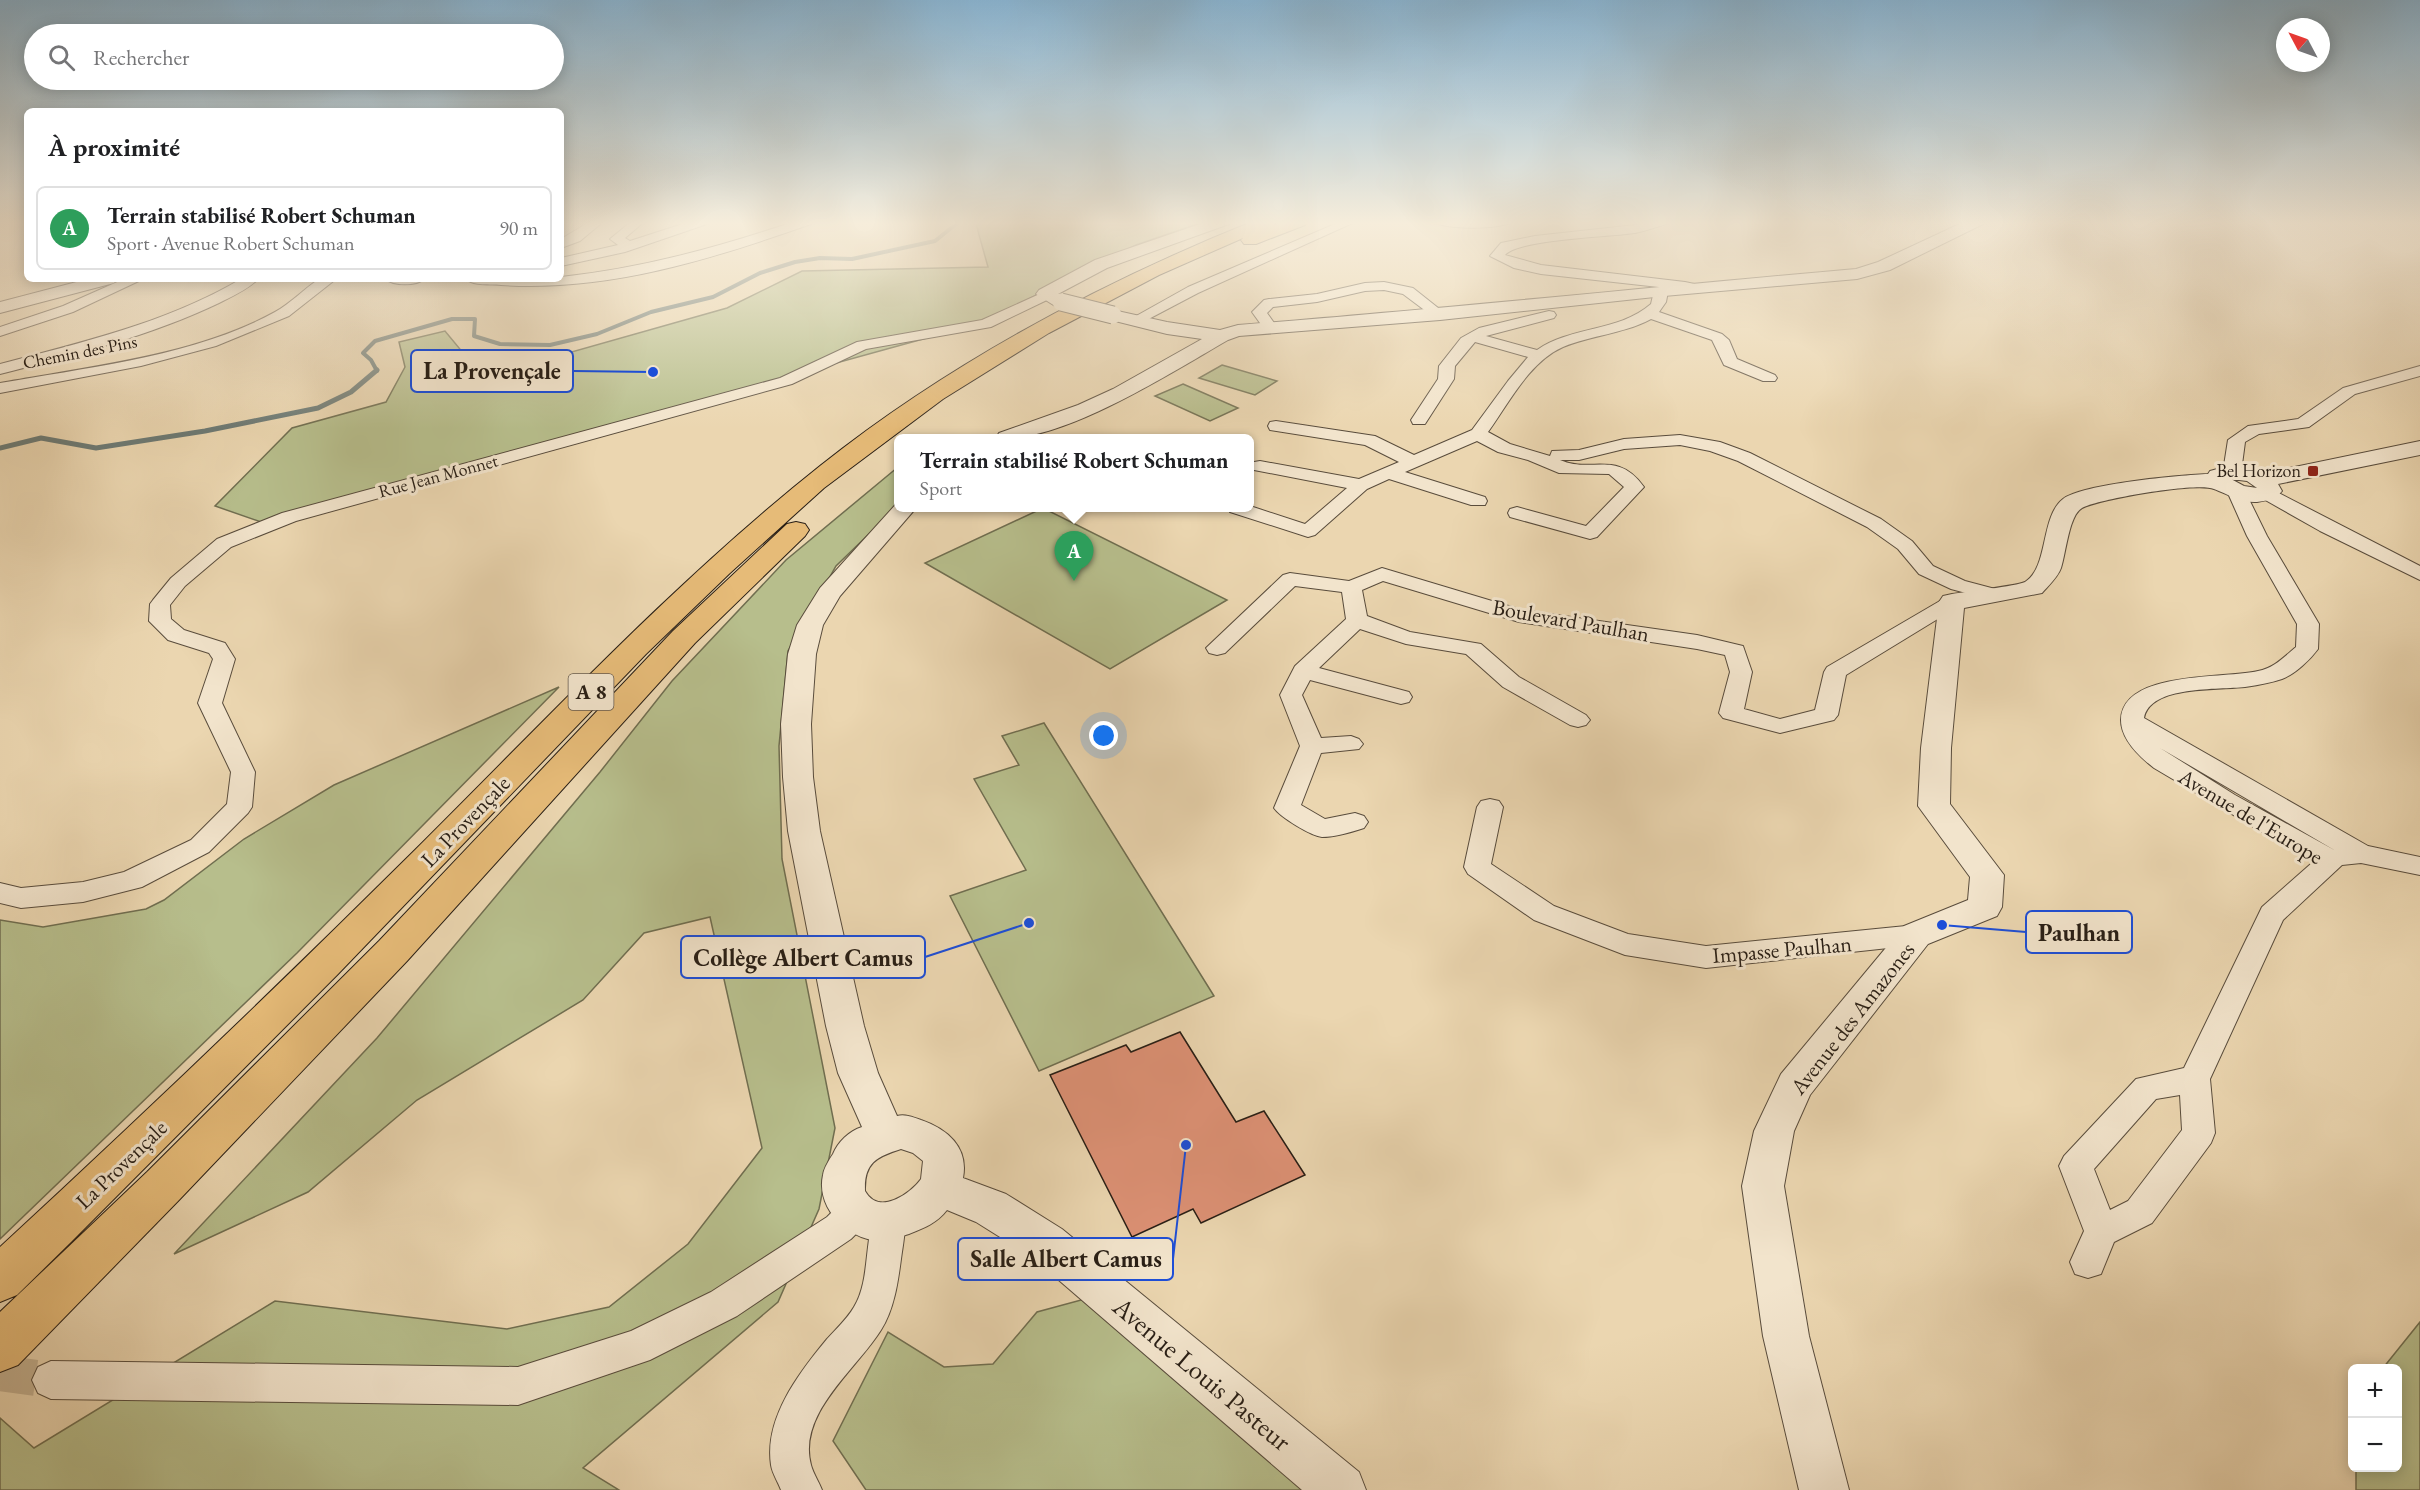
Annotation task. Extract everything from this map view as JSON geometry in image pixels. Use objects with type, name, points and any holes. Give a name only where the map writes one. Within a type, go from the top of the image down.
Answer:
[{"type":"highway","name":"La Provençale","points":[[0,1280],[112,1174],[338,951],[659,623],[832,469],[995,354],[1110,291]]},
{"type":"highway","name":"La Provençale","points":[[912,434],[1019,359],[1141,291]]},
{"type":"highway","name":"La Provençale","points":[[0,1347],[163,1186],[393,951],[684,637],[767,555],[857,476],[894,448]]},
{"type":"street","points":[[0,308],[65,291]]},
{"type":"street","points":[[0,332],[68,309],[110,291]]},
{"type":"street","name":"Chemin des Pins","points":[[0,369],[85,347],[161,322],[233,291]]},
{"type":"street","name":"Chemin des Pins","points":[[0,388],[134,361],[225,337],[288,311],[314,291]]},
{"type":"street","name":"Rue Jean Monnet","points":[[0,892],[21,898],[32,897],[83,892],[132,880],[200,846],[239,807],[243,772],[210,703],[224,659],[218,648],[176,635],[160,621],[160,604],[178,582],[224,543],[289,517],[786,381],[862,345],[986,324],[1053,299],[1047,292],[1050,291]]},
{"type":"street","points":[[1136,320],[1192,291]]},
{"type":"street","points":[[1270,327],[1259,312],[1269,303],[1317,298],[1350,291]]},
{"type":"street","points":[[1407,291],[1440,315]]},
{"type":"street","points":[[1252,512],[1308,531],[1361,485],[1478,434],[1537,355],[1558,344],[1621,327],[1648,313],[1659,302],[1660,291]]},
{"type":"street","points":[[1017,434],[1111,397],[1221,336],[1238,331],[1440,315],[1669,291]]},
{"type":"street","points":[[1635,294],[1648,303],[1648,313]]},
{"type":"street","points":[[1053,299],[1179,330],[1221,336]]},
{"type":"street","points":[[1648,313],[1717,337],[1721,340],[1730,362],[1769,378]]},
{"type":"street","points":[[1419,420],[1446,379],[1447,366],[1466,341],[1494,328],[1549,315]]},
{"type":"street","points":[[1474,337],[1537,355]]},
{"type":"street","points":[[2420,371],[2349,391],[2303,423],[2254,430],[2237,440],[2229,481],[2257,536],[2308,624],[2307,649],[2277,674],[2245,681],[2189,685],[2158,691],[2140,700],[2134,710],[2133,722],[2361,854],[2420,866]]},
{"type":"street","points":[[1276,426],[1369,440],[1413,462]]},
{"type":"street","points":[[1478,434],[1504,448],[1534,456],[1565,469],[1613,469],[1635,487],[1590,533],[1517,513]]},
{"type":"street","points":[[1534,456],[1579,455],[1624,444],[1680,440],[1714,446],[1754,462],[1874,524],[1905,545],[1926,570],[1958,585],[1992,594]]},
{"type":"street","points":[[1952,602],[2033,588],[2048,570],[2062,518],[2072,504],[2092,496],[2178,482],[2229,481],[2253,494],[2265,487],[2420,448]]},
{"type":"street","points":[[1260,466],[1361,485]]},
{"type":"street","points":[[1388,473],[1478,501]]},
{"type":"street","points":[[2265,487],[2327,527],[2420,574]]},
{"type":"street","points":[[886,1135],[858,1073],[845,1026],[804,831],[798,777],[796,724],[802,654],[810,625],[829,593],[900,512]]},
{"type":"street","name":"Boulevard Paulhan","points":[[1351,587],[1382,574],[1519,616],[1697,642],[1735,651],[1742,672],[1731,713],[1780,726],[1826,715],[1835,672],[1952,602]]},
{"type":"street","points":[[1217,648],[1290,579],[1351,587],[1357,620]]},
{"type":"street","name":"Avenue des Amazones","points":[[1824,1490],[1786,1336],[1763,1186],[1774,1131],[1795,1085],[1916,935],[1985,907],[1987,875],[1934,806],[1936,748],[1952,602]]},
{"type":"street","points":[[1355,822],[1322,828],[1287,808],[1312,746],[1291,695],[1303,671],[1357,620]]},
{"type":"street","points":[[1357,620],[1406,638],[1473,649],[1511,682],[1578,720]]},
{"type":"street","points":[[1303,671],[1401,697]]},
{"type":"street","name":"Avenue de l'Europe","points":[[2133,722],[2138,739],[2160,760],[2240,810],[2331,861],[2272,914],[2194,1079]]},
{"type":"street","points":[[1312,746],[1351,744]]},
{"type":"street","name":"Impasse Paulhan","points":[[1490,807],[1477,867],[1544,913],[1625,944],[1706,957],[1916,935]]},
{"type":"street","points":[[2331,861],[2361,854]]},
{"type":"street","points":[[2088,1262],[2101,1231],[2140,1212],[2199,1133],[2194,1079],[2147,1088],[2076,1166],[2101,1231]]},
{"type":"street","points":[[51,1380],[518,1386],[638,1347],[724,1304],[839,1228],[872,1216],[908,1216],[921,1209],[939,1188],[944,1174],[944,1161],[938,1149],[929,1140],[916,1134],[901,1132],[868,1142],[854,1154],[844,1169],[842,1185],[845,1200],[872,1216]]},
{"type":"street","name":"Avenue Louis Pasteur","points":[[939,1188],[991,1208],[1047,1243],[1341,1490]]},
{"type":"street","points":[[802,1490],[791,1466],[790,1435],[801,1408],[821,1376],[869,1317],[880,1283],[872,1216]]},
{"type":"green space","points":[[762,291],[1046,291],[981,323],[261,522],[215,506],[292,428],[386,402],[405,367],[399,342],[445,331],[483,377],[727,308]]},
{"type":"green space","points":[[1222,365],[1277,381],[1255,395],[1199,378]]},
{"type":"green space","points":[[1183,384],[1238,408],[1210,421],[1155,396]]},
{"type":"green space","points":[[894,470],[894,510],[836,566],[788,651],[779,746],[782,859],[835,1128],[819,1209],[778,1302],[583,1468],[619,1490],[0,1490],[0,1418],[34,1448],[275,1301],[507,1329],[609,1307],[688,1244],[762,1148],[710,917],[644,933],[583,1000],[417,1100],[308,1192],[174,1254],[377,1038],[600,772],[672,681],[786,560]]},
{"type":"green space","points":[[1034,512],[1051,512],[1227,600],[1110,669],[925,563]]},
{"type":"green space","points":[[559,687],[297,953],[0,1239],[0,920],[43,927],[146,909],[164,900],[244,839],[334,785]]},
{"type":"green space","points":[[1044,723],[1214,996],[1039,1071],[950,896],[1026,870],[974,779],[1019,765],[1002,736]]},
{"type":"green space","points":[[1092,1297],[1313,1490],[866,1490],[833,1441],[888,1332],[944,1367],[993,1364],[1037,1312]]},
{"type":"green space","points":[[2420,1322],[2420,1490],[2356,1490],[2356,1472],[2402,1472],[2402,1364],[2386,1364]]},
{"type":"building","points":[[1180,1032],[1236,1122],[1264,1111],[1305,1175],[1201,1223],[1193,1209],[1132,1237],[1050,1075],[1126,1045],[1131,1052]]},
{"type":"waterway","points":[[377,370],[371,360],[363,353],[375,341],[452,319],[475,319],[474,336],[500,344],[550,345],[597,334],[651,312],[713,297],[726,291]]},
{"type":"waterway","points":[[0,448],[41,438],[96,448],[205,431],[318,408],[351,392],[377,370]]},
{"type":"tunnel","points":[[0,1373],[51,1380]]},
{"type":"place","name":"La Provençale","points":[[653,372]]},
{"type":"place","name":"Bel Horizon","points":[[2313,471]]},
{"type":"place","name":"Terrain stabilisé Robert Schuman","points":[[1074,581]]},
{"type":"place","name":"Collège Albert Camus","points":[[1029,923]]},
{"type":"place","name":"Paulhan","points":[[1942,925]]},
{"type":"place","name":"Salle Albert Camus","points":[[1186,1145]]}]
